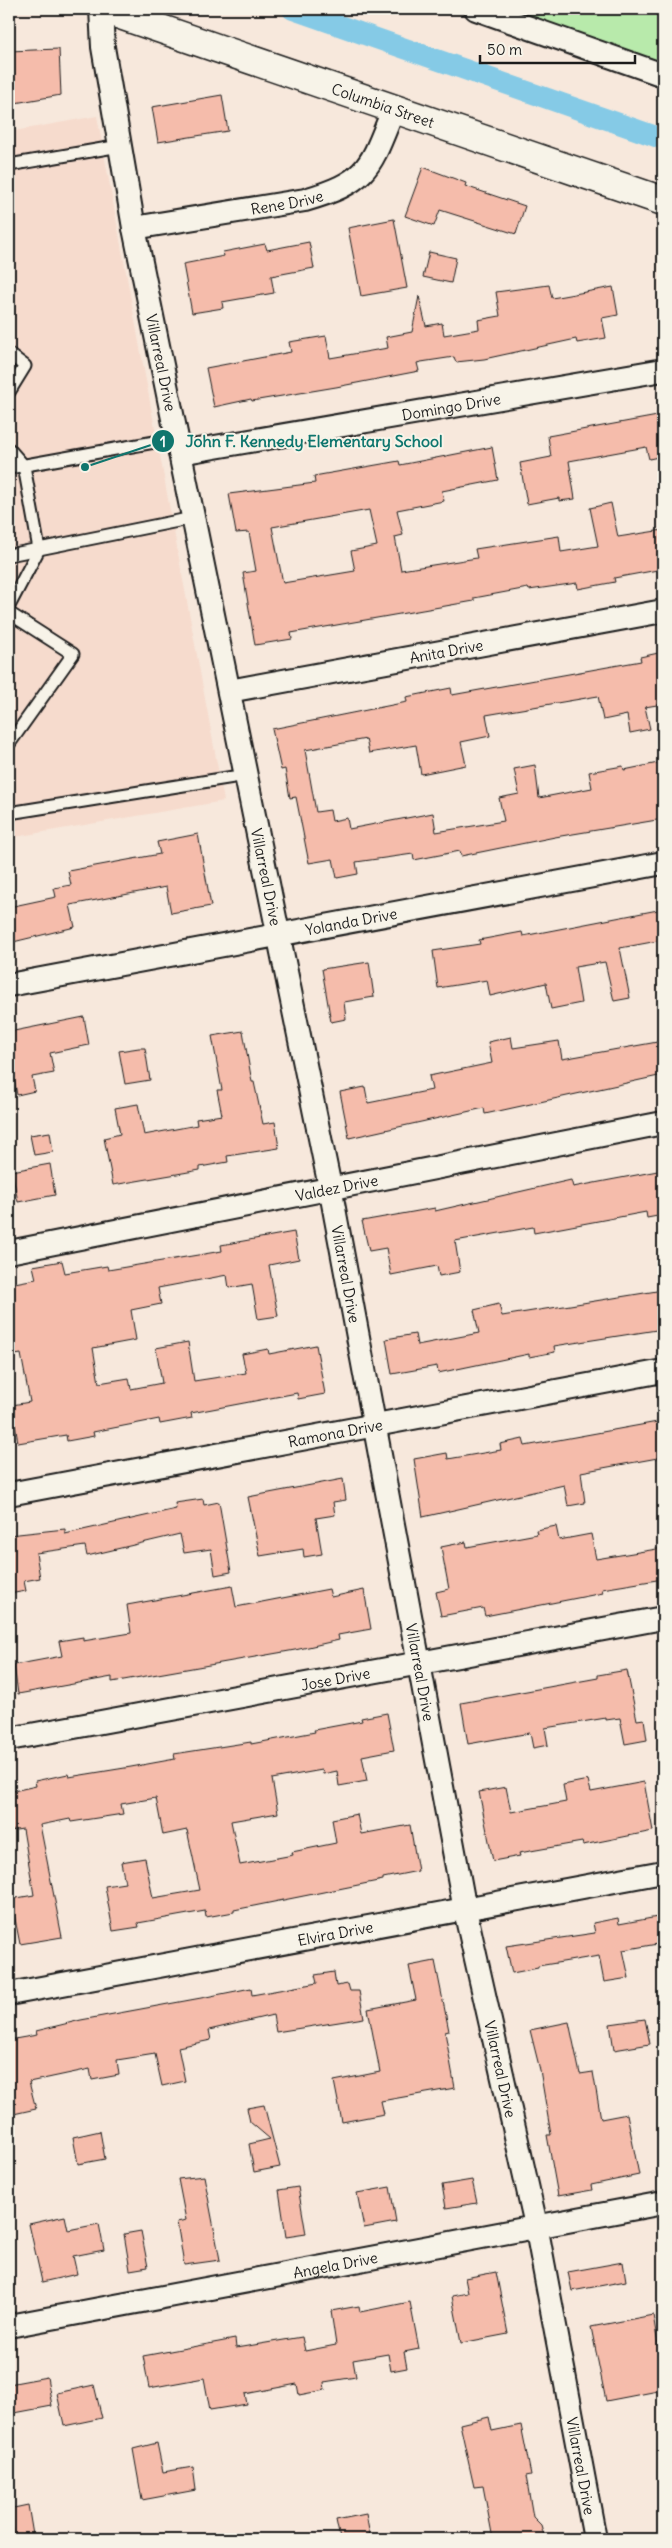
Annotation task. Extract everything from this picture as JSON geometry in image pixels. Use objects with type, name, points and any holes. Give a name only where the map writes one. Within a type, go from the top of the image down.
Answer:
[{"type":"street","name":"Columbia Street","points":[[102,9],[663,201]]},
{"type":"street","name":"Villarreal Drive","points":[[102,9],[103,46],[134,228],[330,1187],[465,1910],[536,2225],[595,2539]]},
{"type":"street","points":[[476,9],[663,74]]},
{"type":"street","name":"Rene Drive","points":[[134,228],[305,200],[332,192],[350,184],[373,159],[394,108]]},
{"type":"street","name":"Domingo Drive","points":[[179,446],[663,370]]},
{"type":"street","name":"Anita Drive","points":[[229,691],[663,611]]},
{"type":"street","name":"Yolanda Drive","points":[[9,985],[663,863]]},
{"type":"street","name":"Valdez Drive","points":[[9,1252],[330,1187],[663,1123]]},
{"type":"street","name":"Ramona Drive","points":[[9,1494],[663,1371]]},
{"type":"street","name":"Jose Drive","points":[[9,1739],[663,1618]]},
{"type":"street","name":"Elvira Drive","points":[[9,1994],[663,1872]]},
{"type":"street","name":"Angela Drive","points":[[9,2326],[536,2225],[663,2203]]},
{"type":"lane","points":[[9,165],[120,146]]},
{"type":"lane","points":[[9,354],[25,366],[9,392]]},
{"type":"lane","points":[[9,468],[179,446]]},
{"type":"lane","points":[[9,449],[24,466],[39,549],[9,606]]},
{"type":"lane","points":[[9,554],[193,518]]},
{"type":"lane","points":[[9,613],[73,654],[9,744]]},
{"type":"lane","points":[[9,813],[246,775]]},
{"type":"shaded area","points":[[97,116],[224,801],[9,838],[9,132]]},
{"type":"green space","points":[[491,9],[663,9],[663,64]]},
{"type":"building","points":[[59,49],[61,95],[9,104],[9,51]]},
{"type":"building","points":[[222,95],[228,131],[158,142],[152,107]]},
{"type":"building","points":[[423,167],[466,183],[465,186],[525,206],[516,234],[440,210],[434,226],[405,216]]},
{"type":"building","points":[[394,219],[407,288],[361,296],[348,228]]},
{"type":"building","points":[[309,242],[314,268],[271,276],[274,293],[222,302],[223,308],[192,313],[183,264],[224,256],[223,252],[265,244],[267,250]]},
{"type":"building","points":[[429,252],[456,258],[451,283],[423,277]]},
{"type":"building","points":[[549,285],[552,298],[613,287],[618,315],[602,318],[606,338],[577,343],[576,339],[484,359],[456,362],[454,357],[421,362],[417,363],[419,371],[214,407],[206,368],[291,352],[289,342],[326,336],[330,358],[388,348],[386,337],[412,332],[419,296],[426,326],[442,323],[444,335],[479,329],[478,320],[500,316],[496,292]]},
{"type":"building","points":[[663,415],[663,456],[649,459],[646,447],[569,461],[575,499],[559,501],[559,498],[527,504],[520,463],[551,457],[548,436]]},
{"type":"building","points":[[492,447],[498,480],[442,491],[444,501],[397,510],[403,535],[395,537],[401,570],[477,558],[475,549],[559,536],[561,552],[598,546],[590,508],[611,503],[618,537],[663,530],[663,569],[614,578],[615,582],[578,589],[577,583],[529,590],[528,588],[474,598],[474,601],[291,633],[292,639],[255,645],[243,573],[256,571],[249,532],[236,533],[229,494],[315,483],[314,476],[399,461],[400,465]],"holes":[[[369,510],[377,546],[351,551],[355,571],[283,583],[272,527]]]},
{"type":"building","points":[[663,652],[663,704],[645,707],[650,729],[630,733],[627,715],[603,720],[598,696],[486,715],[490,736],[461,742],[466,765],[421,774],[416,745],[369,753],[366,739],[305,750],[316,812],[330,810],[332,821],[347,818],[349,829],[433,813],[436,832],[504,821],[499,798],[519,794],[514,769],[535,765],[539,798],[592,788],[589,772],[623,766],[624,770],[663,762],[663,819],[555,837],[461,856],[460,851],[414,860],[413,854],[356,862],[358,874],[337,878],[333,859],[309,863],[296,797],[290,798],[285,769],[281,770],[272,729],[407,702],[406,697],[451,688],[452,695],[641,661],[640,657]]},
{"type":"building","points":[[198,834],[211,906],[171,913],[166,887],[70,905],[75,927],[9,943],[9,907],[56,897],[54,888],[71,885],[68,871],[160,854],[157,842]]},
{"type":"building","points":[[663,909],[663,940],[620,948],[630,998],[614,1001],[605,962],[575,967],[581,1003],[551,1009],[546,983],[490,996],[487,980],[438,988],[433,951],[480,944],[479,940],[522,932],[523,936]]},
{"type":"building","points":[[369,962],[374,997],[344,1002],[346,1019],[331,1022],[322,969]]},
{"type":"building","points":[[84,1017],[89,1045],[50,1053],[54,1073],[32,1077],[35,1091],[17,1095],[9,1052],[9,1032]]},
{"type":"building","points":[[243,1031],[252,1082],[254,1082],[263,1124],[275,1122],[279,1148],[227,1156],[228,1162],[200,1167],[200,1170],[113,1185],[104,1138],[120,1134],[115,1108],[138,1104],[144,1135],[197,1125],[196,1119],[222,1115],[217,1090],[222,1090],[212,1036]]},
{"type":"building","points":[[511,1037],[513,1048],[559,1041],[562,1059],[663,1041],[663,1075],[485,1114],[484,1108],[349,1138],[340,1092],[365,1087],[368,1103],[432,1090],[429,1076],[492,1063],[488,1042]]},
{"type":"building","points":[[145,1048],[150,1080],[125,1084],[119,1051]]},
{"type":"building","points":[[50,1132],[53,1152],[34,1155],[30,1135]]},
{"type":"building","points":[[50,1164],[55,1195],[18,1202],[12,1171]]},
{"type":"building","points":[[663,1170],[663,1215],[647,1218],[646,1212],[534,1233],[533,1227],[455,1241],[460,1272],[439,1276],[437,1266],[391,1275],[386,1248],[369,1251],[362,1221],[435,1208],[435,1211],[571,1180],[573,1187]]},
{"type":"building","points":[[294,1232],[299,1259],[269,1265],[278,1316],[258,1319],[252,1284],[229,1288],[227,1275],[158,1288],[161,1304],[131,1310],[136,1340],[93,1348],[99,1383],[129,1378],[131,1389],[162,1383],[156,1348],[188,1342],[194,1381],[246,1373],[242,1354],[268,1349],[269,1354],[316,1345],[325,1394],[298,1399],[297,1393],[191,1413],[192,1418],[160,1424],[159,1419],[93,1432],[94,1436],[67,1441],[66,1435],[18,1443],[12,1405],[30,1402],[21,1354],[9,1356],[9,1284],[36,1279],[33,1266],[62,1261],[65,1273],[107,1266],[108,1270],[222,1251],[221,1245]]},
{"type":"building","points":[[663,1290],[663,1329],[554,1346],[555,1352],[529,1357],[529,1354],[438,1373],[437,1366],[392,1374],[386,1339],[415,1334],[417,1345],[479,1333],[474,1310],[499,1304],[502,1316]]},
{"type":"building","points":[[663,1421],[663,1457],[581,1472],[585,1503],[568,1506],[564,1485],[423,1517],[414,1459],[447,1453],[448,1459],[501,1450],[500,1444],[523,1439],[525,1446]]},
{"type":"building","points":[[343,1479],[346,1500],[333,1502],[335,1515],[316,1518],[322,1554],[304,1557],[303,1549],[260,1556],[248,1497]]},
{"type":"building","points":[[203,1499],[204,1505],[219,1502],[231,1572],[215,1575],[211,1549],[184,1553],[180,1534],[87,1556],[85,1546],[36,1553],[40,1578],[24,1581],[26,1591],[9,1594],[9,1535],[65,1529],[65,1534],[176,1509],[175,1503]]},
{"type":"building","points":[[556,1526],[559,1540],[591,1534],[596,1559],[663,1548],[663,1579],[602,1589],[603,1593],[485,1616],[483,1608],[441,1616],[436,1592],[449,1589],[441,1547],[466,1542],[467,1547],[537,1534],[536,1530]]},
{"type":"building","points":[[232,1586],[236,1607],[329,1589],[331,1597],[364,1590],[371,1629],[338,1635],[339,1640],[295,1650],[112,1682],[112,1677],[18,1694],[14,1665],[62,1656],[59,1641],[83,1637],[83,1641],[131,1633],[127,1605]]},
{"type":"building","points":[[627,1670],[637,1720],[644,1719],[647,1740],[625,1744],[620,1718],[606,1720],[606,1718],[545,1728],[548,1745],[533,1748],[530,1733],[468,1744],[461,1703],[598,1678],[598,1675]]},
{"type":"building","points":[[387,1713],[394,1750],[362,1756],[367,1781],[339,1786],[337,1771],[323,1774],[322,1770],[272,1779],[278,1813],[231,1821],[240,1865],[293,1855],[292,1852],[336,1843],[332,1819],[357,1814],[361,1834],[410,1825],[418,1871],[383,1878],[383,1880],[234,1910],[234,1912],[206,1917],[205,1911],[138,1923],[139,1927],[113,1931],[105,1886],[125,1883],[121,1862],[145,1858],[153,1898],[200,1890],[187,1830],[163,1835],[156,1798],[121,1804],[123,1814],[71,1822],[70,1819],[40,1825],[62,1937],[20,1944],[11,1899],[34,1895],[23,1829],[9,1831],[9,1792],[36,1786],[35,1781],[68,1774],[69,1777],[175,1759],[174,1754],[251,1742],[251,1744],[315,1732],[314,1730],[362,1721],[361,1718]]},
{"type":"building","points":[[588,1780],[591,1792],[644,1782],[653,1831],[583,1845],[582,1842],[519,1853],[520,1856],[493,1861],[479,1792],[506,1787],[511,1812],[566,1802],[563,1785]]},
{"type":"building","points":[[663,1916],[663,1943],[623,1950],[629,1978],[604,1982],[599,1956],[538,1966],[538,1968],[512,1973],[506,1946],[595,1933],[593,1923],[618,1918],[619,1924]]},
{"type":"building","points":[[435,1961],[449,2031],[445,2032],[455,2088],[381,2101],[384,2114],[342,2122],[334,2081],[380,2072],[368,2009],[416,2000],[409,1966]]},
{"type":"building","points":[[334,1972],[336,1986],[348,1984],[350,1991],[359,1991],[364,2018],[276,2032],[273,2015],[209,2030],[211,2040],[178,2047],[185,2081],[162,2086],[155,2054],[117,2060],[119,2075],[92,2080],[90,2069],[29,2082],[36,2109],[9,2115],[9,2040],[37,2035],[36,2031],[81,2020],[251,1988],[252,1995],[317,1983],[315,1975]]},
{"type":"building","points":[[645,2019],[650,2044],[614,2050],[610,2024]]},
{"type":"building","points":[[569,2022],[580,2074],[593,2072],[601,2119],[627,2114],[639,2175],[591,2185],[592,2190],[558,2196],[547,2135],[551,2135],[540,2070],[530,2030]]},
{"type":"building","points":[[264,2105],[280,2167],[254,2172],[249,2144],[270,2139],[250,2122],[247,2108]]},
{"type":"building","points":[[100,2131],[105,2159],[78,2164],[73,2137]]},
{"type":"building","points":[[204,2176],[220,2260],[184,2265],[177,2222],[186,2220],[178,2179]]},
{"type":"building","points":[[472,2180],[477,2203],[446,2208],[442,2185]]},
{"type":"building","points":[[298,2187],[306,2234],[286,2237],[279,2190]]},
{"type":"building","points":[[390,2187],[396,2222],[364,2228],[357,2193]]},
{"type":"building","points":[[65,2216],[68,2230],[99,2224],[104,2250],[73,2256],[77,2274],[42,2282],[29,2224]]},
{"type":"building","points":[[141,2231],[148,2267],[130,2270],[124,2234]]},
{"type":"building","points":[[623,2262],[626,2281],[572,2291],[568,2272]]},
{"type":"building","points":[[496,2272],[508,2334],[461,2343],[452,2296],[468,2293],[465,2278]]},
{"type":"building","points":[[410,2302],[419,2349],[404,2352],[407,2368],[391,2371],[388,2354],[353,2360],[356,2377],[324,2382],[325,2390],[299,2395],[297,2384],[245,2394],[247,2404],[210,2410],[204,2378],[149,2388],[143,2356],[235,2339],[236,2348],[302,2337],[305,2351],[336,2345],[331,2311],[359,2306],[360,2312]]},
{"type":"building","points":[[653,2315],[663,2374],[663,2390],[606,2401],[591,2327]]},
{"type":"building","points":[[47,2377],[52,2406],[9,2414],[9,2384]]},
{"type":"building","points":[[94,2385],[102,2418],[64,2426],[57,2393]]},
{"type":"building","points":[[489,2417],[492,2431],[521,2425],[531,2475],[526,2476],[533,2517],[541,2525],[545,2539],[493,2539],[483,2486],[474,2487],[460,2424]]},
{"type":"building","points":[[157,2443],[163,2472],[193,2467],[196,2490],[142,2500],[133,2449]]},
{"type":"building","points":[[28,2505],[33,2535],[15,2538],[9,2509]]},
{"type":"building","points":[[366,2514],[370,2536],[340,2539],[336,2520]]},
{"type":"waterway","points":[[292,9],[663,139]]},
{"type":"place","name":"John F. Kennedy Elementary School","points":[[85,467]]}]
